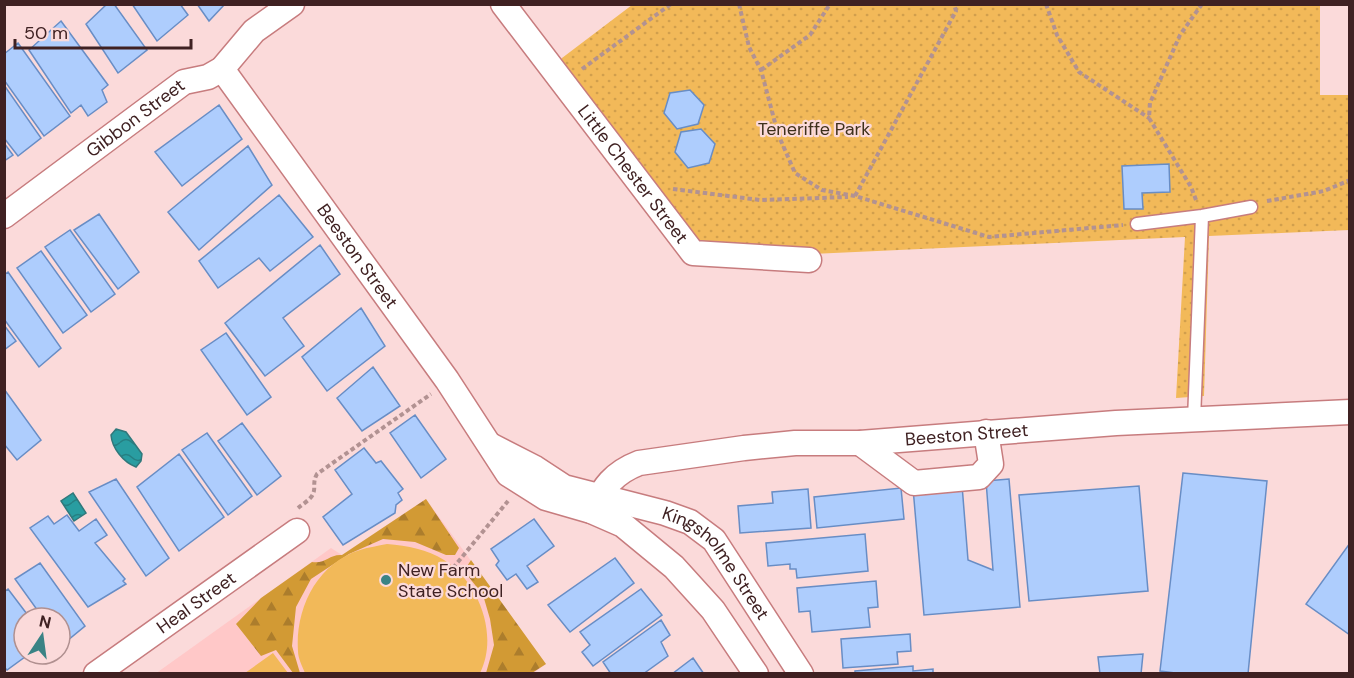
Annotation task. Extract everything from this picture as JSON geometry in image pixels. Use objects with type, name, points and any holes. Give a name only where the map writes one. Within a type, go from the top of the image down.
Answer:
[{"type":"street","name":"Gibbon Street","points":[[4,216],[184,82],[208,77],[222,69],[254,31],[292,4]]},
{"type":"street","name":"Little Chester Street","points":[[502,4],[693,253],[809,260]]},
{"type":"street","name":"Beeston Street","points":[[222,69],[447,380],[489,445],[535,468],[595,503],[611,480],[624,469],[639,463],[744,448],[795,443],[860,443],[1116,423],[1350,412]]},
{"type":"street","points":[[860,443],[914,483],[979,477],[991,464],[986,432]]},
{"type":"street","name":"Kingsholme Street","points":[[595,503],[674,567],[713,610],[756,674]]},
{"type":"street","name":"Kingsholme Street","points":[[595,503],[690,522],[714,540],[801,674]]},
{"type":"street","name":"Heal Street","points":[[96,674],[297,531]]},
{"type":"lane","points":[[1137,224],[1251,207]]},
{"type":"lane","points":[[1194,420],[1202,216]]},
{"type":"path","points":[[562,83],[671,4]]},
{"type":"path","points":[[739,4],[749,47],[760,70],[778,134],[795,173],[822,190],[855,196],[989,237],[1137,224]]},
{"type":"path","points":[[760,70],[810,35],[830,4]]},
{"type":"path","points":[[855,196],[956,11],[954,4]]},
{"type":"path","points":[[1046,4],[1057,35],[1079,72],[1149,118],[1191,187],[1202,216]]},
{"type":"path","points":[[1149,118],[1150,103],[1180,35],[1202,4]]},
{"type":"path","points":[[1251,207],[1264,201],[1324,191],[1350,180]]},
{"type":"path","points":[[671,189],[760,200],[855,196]]},
{"type":"path","points":[[297,531],[294,520],[297,509],[312,497],[315,491],[313,482],[317,474],[429,397],[447,380]]},
{"type":"path","points":[[453,568],[493,521]]},
{"type":"shaded area","name":"New Farm State School","points":[[426,499],[546,664],[532,674],[155,674],[331,548],[342,555]]},
{"type":"green space","name":"Teneriffe Park","points":[[632,5],[1320,5],[1320,95],[1349,95],[1349,230],[1209,236],[1204,396],[1176,398],[1185,237],[812,254],[703,246],[553,70],[562,58]]},
{"type":"green space","points":[[426,499],[459,548],[455,555],[446,555],[415,542],[383,539],[349,554],[311,579],[296,607],[292,646],[300,673],[293,673],[276,650],[261,656],[236,624],[261,598],[312,562],[321,562],[342,555]]},
{"type":"green space","points":[[387,544],[417,549],[438,556],[467,582],[476,595],[486,626],[485,658],[480,673],[305,673],[298,651],[298,635],[300,619],[312,590],[332,565],[345,556]]},
{"type":"green space","points":[[471,560],[546,664],[532,673],[486,673],[494,645],[483,595],[464,571]]},
{"type":"green space","points":[[273,653],[288,673],[245,673]]},
{"type":"water","points":[[116,429],[126,432],[142,454],[141,461],[136,467],[127,462],[116,450],[111,435]]},
{"type":"water","points":[[73,493],[86,513],[74,521],[61,501]]},
{"type":"building","points":[[107,4],[114,4],[147,50],[118,73],[86,24]]},
{"type":"building","points":[[132,4],[180,4],[188,15],[157,41]]},
{"type":"building","points":[[197,4],[225,4],[209,21]]},
{"type":"building","points":[[61,21],[108,85],[102,90],[107,102],[88,116],[81,105],[71,113],[29,50]]},
{"type":"building","points":[[18,43],[70,116],[44,136],[4,80],[4,54]]},
{"type":"building","points":[[4,85],[41,138],[18,156],[4,138]]},
{"type":"building","points":[[690,90],[704,105],[698,124],[677,129],[664,113],[670,93]]},
{"type":"building","points":[[219,105],[242,139],[182,186],[155,152]]},
{"type":"building","points":[[701,129],[715,144],[709,163],[688,168],[675,152],[681,132]]},
{"type":"building","points":[[4,143],[13,155],[4,161]]},
{"type":"building","points":[[248,146],[272,185],[199,250],[168,212]]},
{"type":"building","points":[[1169,164],[1170,192],[1142,193],[1143,209],[1124,209],[1122,166]]},
{"type":"building","points":[[279,195],[313,237],[270,271],[259,258],[218,288],[199,261]]},
{"type":"building","points":[[99,214],[139,272],[118,289],[74,230]]},
{"type":"building","points":[[70,230],[115,294],[91,312],[45,247]]},
{"type":"building","points":[[320,245],[340,274],[283,318],[304,346],[265,376],[225,323]]},
{"type":"building","points":[[41,251],[87,315],[63,333],[17,268]]},
{"type":"building","points":[[8,272],[61,348],[39,367],[4,319],[4,275]]},
{"type":"building","points":[[361,308],[385,346],[327,391],[302,357]]},
{"type":"building","points":[[4,325],[16,341],[4,350]]},
{"type":"building","points":[[226,333],[271,397],[247,415],[201,350]]},
{"type":"building","points":[[373,367],[400,406],[362,431],[337,398]]},
{"type":"building","points":[[4,389],[41,440],[17,460],[4,444]]},
{"type":"building","points":[[415,415],[446,459],[421,478],[390,433]]},
{"type":"building","points":[[242,423],[281,476],[257,495],[218,441]]},
{"type":"building","points":[[207,433],[252,496],[228,515],[182,450]]},
{"type":"building","points":[[364,448],[376,463],[381,461],[403,489],[398,493],[402,500],[396,505],[395,513],[343,545],[323,517],[352,494],[335,470]]},
{"type":"building","points":[[179,454],[224,517],[179,551],[137,487]]},
{"type":"building","points":[[1183,473],[1267,481],[1248,674],[1183,674],[1160,671]]},
{"type":"building","points":[[116,479],[169,558],[146,576],[89,492]]},
{"type":"building","points":[[1009,479],[1020,607],[924,615],[913,488],[962,485],[968,560],[993,570],[986,481]]},
{"type":"building","points":[[1139,486],[1148,591],[1029,601],[1019,495]]},
{"type":"building","points":[[901,488],[904,519],[817,528],[814,497]]},
{"type":"building","points":[[808,489],[811,528],[740,533],[738,506],[773,503],[772,492]]},
{"type":"building","points":[[67,515],[79,531],[96,519],[107,535],[95,543],[125,579],[123,581],[126,584],[88,607],[30,528],[48,516],[54,524]]},
{"type":"building","points":[[534,519],[554,546],[527,566],[538,582],[527,589],[516,574],[507,580],[496,565],[499,561],[491,549]]},
{"type":"building","points":[[865,534],[868,571],[797,578],[796,569],[790,569],[790,564],[768,566],[766,543]]},
{"type":"building","points":[[1350,543],[1350,635],[1306,604]]},
{"type":"building","points":[[615,558],[634,583],[570,632],[548,605]]},
{"type":"building","points":[[40,563],[71,606],[34,606],[15,579]]},
{"type":"building","points":[[876,581],[878,607],[868,608],[870,627],[812,632],[810,611],[799,612],[797,588]]},
{"type":"building","points":[[8,589],[21,606],[12,606],[12,666],[7,670],[4,667],[4,592]]},
{"type":"building","points":[[641,589],[662,615],[593,666],[582,652],[590,645],[580,632]]},
{"type":"building","points":[[72,608],[85,626],[72,637]]},
{"type":"building","points":[[661,620],[670,635],[661,642],[668,656],[643,674],[611,674],[603,662]]},
{"type":"building","points":[[910,634],[911,651],[897,652],[898,664],[843,668],[841,639]]},
{"type":"building","points":[[1143,654],[1141,674],[1100,674],[1098,657]]},
{"type":"building","points":[[693,658],[704,674],[672,674]]},
{"type":"building","points":[[913,666],[913,671],[933,669],[933,674],[855,674],[855,671]]},
{"type":"place","name":"New Farm State School","points":[[386,580]]}]
